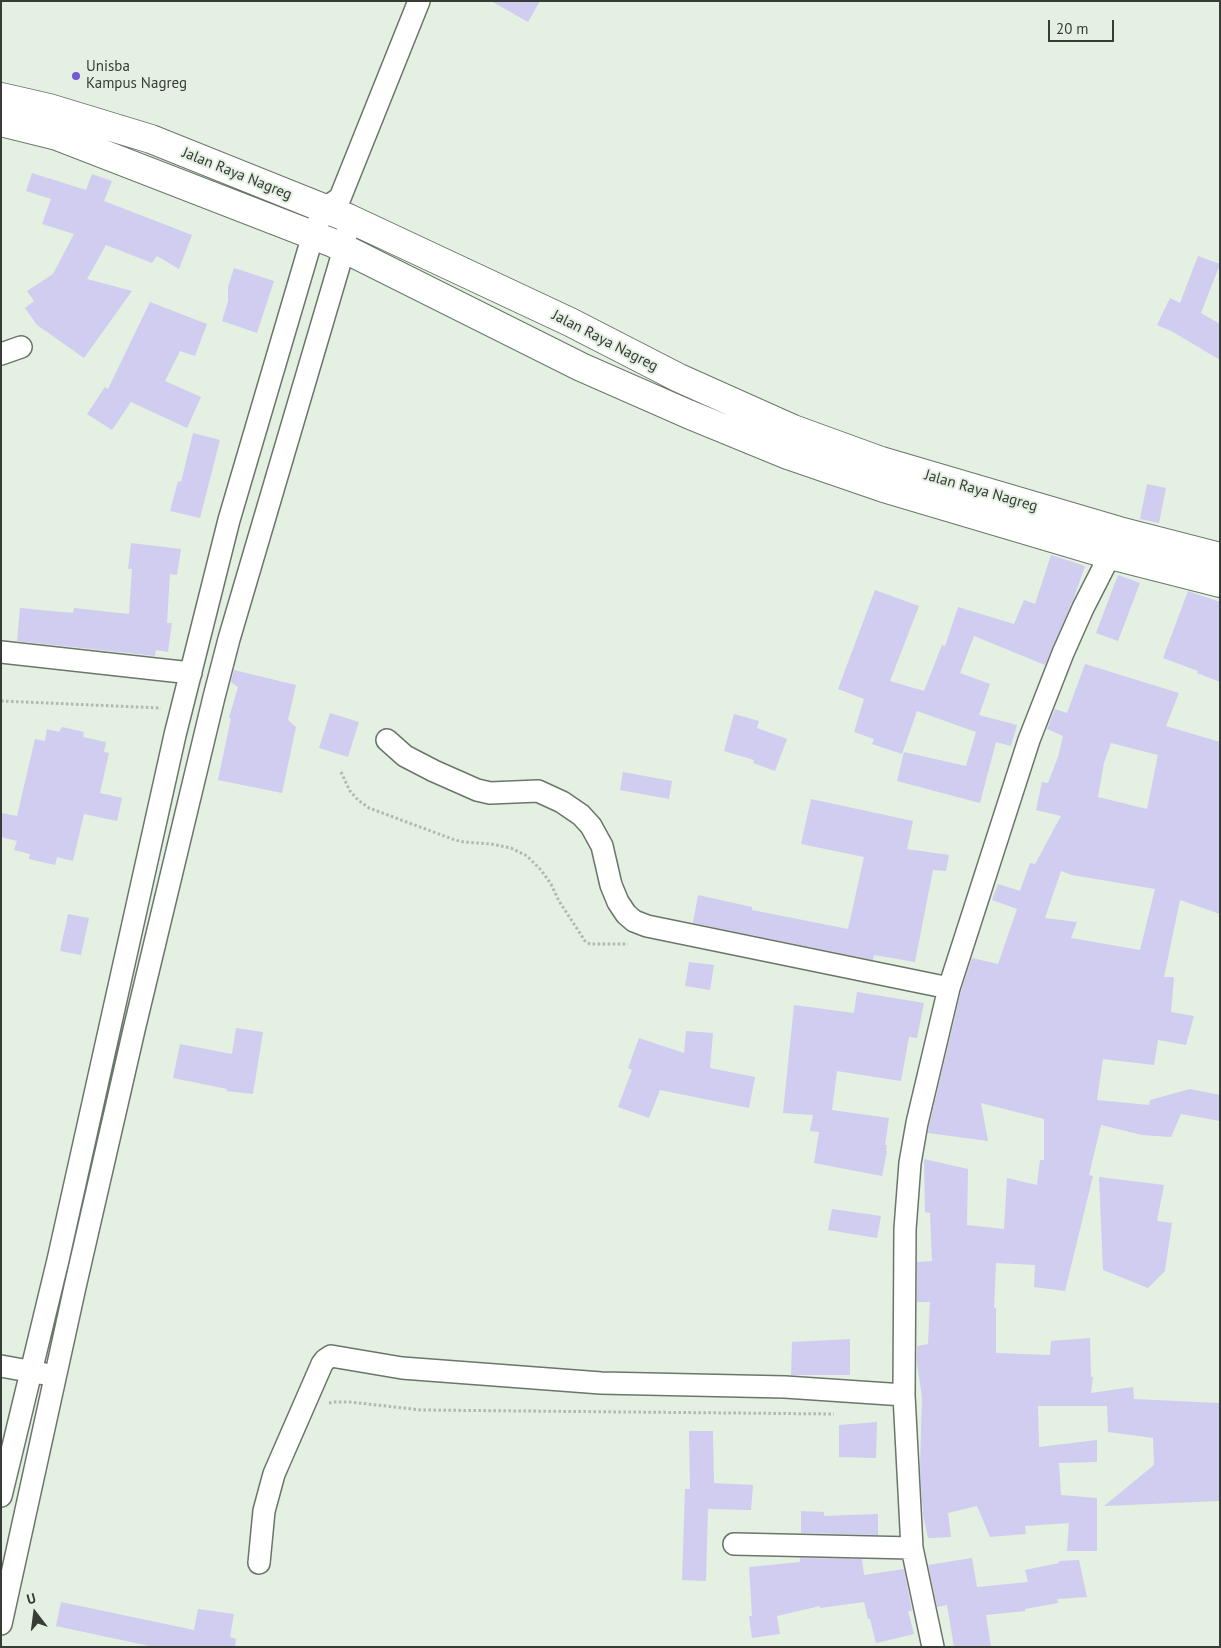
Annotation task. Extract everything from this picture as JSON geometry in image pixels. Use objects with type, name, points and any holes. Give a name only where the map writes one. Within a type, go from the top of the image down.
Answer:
[{"type":"highway","name":"Jalan Raya Nagreg","points":[[1,97],[49,108],[151,139],[337,208],[570,322],[679,378],[793,429],[1115,543],[1220,583]]},
{"type":"highway","name":"Jalan Raya Nagreg","points":[[1,122],[57,136],[344,249],[582,367],[688,414],[779,451],[884,488],[1115,543],[1220,557]]},
{"type":"street","points":[[1,1496],[58,1260],[182,709],[229,520],[313,236],[337,208],[419,1]]},
{"type":"street","points":[[1,1624],[136,1020],[229,640],[344,249],[337,208]]},
{"type":"street","points":[[933,1647],[912,1548],[904,1395],[905,1230],[910,1164],[917,1123],[949,988],[1029,740],[1063,653],[1115,543]]},
{"type":"street","points":[[201,630],[229,640]]},
{"type":"street","points":[[1,652],[191,672]]},
{"type":"street","points":[[386,740],[405,756],[477,790],[490,792],[538,791],[562,802],[581,815],[591,826],[602,846],[611,884],[618,902],[626,914],[634,921],[647,926],[949,988]]},
{"type":"street","points":[[259,1563],[264,1511],[274,1474],[322,1364],[331,1356],[402,1368],[601,1383],[785,1387],[904,1395]]},
{"type":"street","points":[[1,1366],[56,1377]]},
{"type":"street","points":[[734,1544],[912,1548]]},
{"type":"path","points":[[1,701],[182,709]]},
{"type":"path","points":[[341,772],[350,791],[369,808],[455,840],[511,848],[526,856],[541,870],[551,884],[559,901],[584,941],[590,944],[629,944]]},
{"type":"path","points":[[326,1406],[334,1402],[350,1402],[421,1410],[810,1414]]},
{"type":"building","points":[[491,1],[540,1],[528,22]]},
{"type":"building","points":[[32,173],[86,190],[92,174],[112,181],[104,201],[192,235],[179,269],[157,256],[152,263],[106,245],[87,279],[132,291],[84,358],[37,325],[25,308],[34,301],[27,291],[53,274],[74,234],[42,224],[51,199],[26,191]]},
{"type":"building","points":[[1198,256],[1220,264],[1201,313],[1220,324],[1220,360],[1173,332],[1157,325],[1170,298],[1180,303]]},
{"type":"building","points":[[234,268],[274,281],[257,333],[222,321],[228,301],[228,287]]},
{"type":"building","points":[[150,302],[207,324],[195,356],[180,351],[165,381],[201,397],[187,428],[131,402],[112,430],[87,414],[105,387],[108,389]]},
{"type":"building","points":[[193,433],[220,440],[200,518],[170,511],[178,481],[181,482]]},
{"type":"building","points":[[1147,484],[1166,488],[1159,523],[1140,519]]},
{"type":"building","points":[[131,543],[181,549],[177,575],[170,574],[167,623],[172,623],[168,652],[156,650],[155,656],[17,641],[20,608],[73,613],[74,608],[129,614],[132,569],[128,569]]},
{"type":"building","points":[[1051,555],[1085,566],[1074,598],[1045,665],[974,636],[960,673],[990,684],[979,715],[1017,725],[1011,746],[996,742],[980,803],[897,781],[904,752],[966,766],[976,732],[917,711],[902,754],[872,744],[874,739],[854,732],[864,699],[838,689],[875,590],[919,606],[890,681],[924,691],[942,645],[945,646],[958,607],[1014,624],[1024,600],[1035,604]]},
{"type":"building","points":[[1118,575],[1140,583],[1118,641],[1096,633]]},
{"type":"building","points":[[1188,591],[1220,602],[1220,682],[1197,673],[1198,671],[1163,658]]},
{"type":"building","points":[[1085,664],[1179,693],[1166,726],[1220,742],[1220,914],[1180,900],[1164,977],[1174,977],[1171,1012],[1194,1016],[1186,1045],[1158,1040],[1154,1065],[1103,1059],[1097,1100],[1149,1105],[1150,1100],[1190,1089],[1220,1095],[1220,1121],[1181,1114],[1171,1137],[1142,1135],[1101,1125],[1089,1175],[1093,1176],[1065,1291],[1034,1287],[1035,1265],[996,1263],[994,1308],[996,1308],[996,1353],[1050,1355],[1051,1341],[1090,1338],[1091,1377],[1093,1377],[1091,1393],[1133,1387],[1134,1399],[1220,1403],[1220,1501],[1104,1506],[1154,1465],[1153,1438],[1108,1432],[1107,1406],[1038,1406],[1039,1447],[1097,1440],[1097,1462],[1059,1463],[1061,1495],[1097,1498],[1097,1551],[1067,1551],[1069,1523],[1025,1526],[1026,1534],[990,1537],[977,1506],[948,1513],[951,1537],[928,1538],[923,1515],[920,1467],[922,1397],[917,1364],[917,1346],[928,1344],[930,1302],[917,1302],[917,1262],[932,1261],[930,1213],[925,1212],[924,1159],[968,1169],[967,1225],[1004,1229],[1007,1178],[1037,1185],[1040,1160],[1044,1160],[1044,1119],[981,1103],[988,1141],[928,1133],[961,991],[972,958],[998,964],[1017,909],[992,900],[998,884],[1020,891],[1030,863],[1035,864],[1061,816],[1036,810],[1042,782],[1048,783],[1058,757],[1063,736],[1047,729],[1055,709],[1067,713]],"holes":[[[1111,743],[1158,755],[1147,809],[1098,797],[1104,763]],[[1061,871],[1072,875],[1155,889],[1140,950],[1071,938],[1077,922],[1045,918]]]},
{"type":"building","points":[[234,670],[296,685],[288,720],[296,727],[282,793],[218,780],[231,718],[229,718],[238,687],[231,682]]},
{"type":"building","points":[[330,713],[359,722],[348,757],[319,748]]},
{"type":"building","points":[[734,714],[759,721],[757,728],[787,739],[775,771],[753,763],[754,760],[724,751]]},
{"type":"building","points":[[62,727],[84,732],[83,737],[106,742],[104,752],[109,753],[100,793],[122,798],[117,821],[84,814],[73,861],[57,857],[55,865],[29,859],[30,854],[14,850],[17,841],[1,837],[1,813],[17,816],[35,739],[45,741],[47,729],[59,732]]},
{"type":"building","points":[[623,772],[672,781],[669,799],[620,790]]},
{"type":"building","points":[[811,799],[913,821],[907,849],[949,855],[946,871],[933,870],[915,962],[874,955],[873,960],[693,923],[698,895],[752,907],[752,910],[848,929],[864,857],[801,844]]},
{"type":"building","points":[[68,914],[89,918],[81,955],[60,951]]},
{"type":"building","points":[[689,962],[714,965],[710,990],[685,986]]},
{"type":"building","points":[[857,992],[924,1003],[917,1038],[909,1037],[901,1081],[837,1071],[832,1110],[889,1118],[885,1145],[887,1145],[887,1151],[882,1176],[814,1163],[819,1132],[810,1131],[813,1115],[783,1113],[794,1005],[854,1013]]},
{"type":"building","points":[[236,1028],[263,1032],[253,1094],[226,1091],[227,1089],[173,1078],[180,1044],[232,1054]]},
{"type":"building","points":[[686,1031],[713,1033],[710,1068],[755,1077],[749,1108],[660,1090],[649,1118],[618,1107],[632,1070],[628,1068],[639,1038],[684,1053]]},
{"type":"building","points":[[1099,1177],[1164,1185],[1157,1221],[1172,1223],[1165,1271],[1148,1288],[1103,1270]]},
{"type":"building","points":[[832,1209],[881,1216],[877,1238],[828,1230]]},
{"type":"building","points":[[850,1339],[850,1375],[791,1375],[792,1342]]},
{"type":"building","points":[[877,1422],[876,1458],[839,1457],[839,1425]]},
{"type":"building","points":[[689,1431],[713,1431],[714,1483],[753,1485],[751,1510],[708,1509],[706,1581],[682,1580],[685,1489],[690,1489]]},
{"type":"building","points":[[801,1511],[824,1512],[824,1516],[878,1514],[878,1535],[801,1533]]},
{"type":"building","points":[[800,1558],[862,1559],[864,1575],[904,1569],[912,1611],[908,1611],[914,1634],[876,1643],[864,1602],[820,1608],[820,1606],[777,1616],[780,1634],[752,1638],[749,1616],[752,1616],[749,1567],[800,1562]]},
{"type":"building","points":[[972,1558],[977,1587],[1028,1582],[1025,1570],[1059,1563],[1059,1561],[1079,1560],[1087,1597],[1057,1599],[1058,1603],[1025,1609],[1025,1611],[986,1615],[991,1647],[954,1647],[947,1605],[937,1607],[928,1565]]},
{"type":"building","points":[[61,1602],[194,1630],[198,1609],[234,1614],[230,1637],[236,1639],[235,1647],[154,1647],[56,1626]]},
{"type":"place","name":"Unisba Kampus Nagreg","points":[[76,76]]}]
